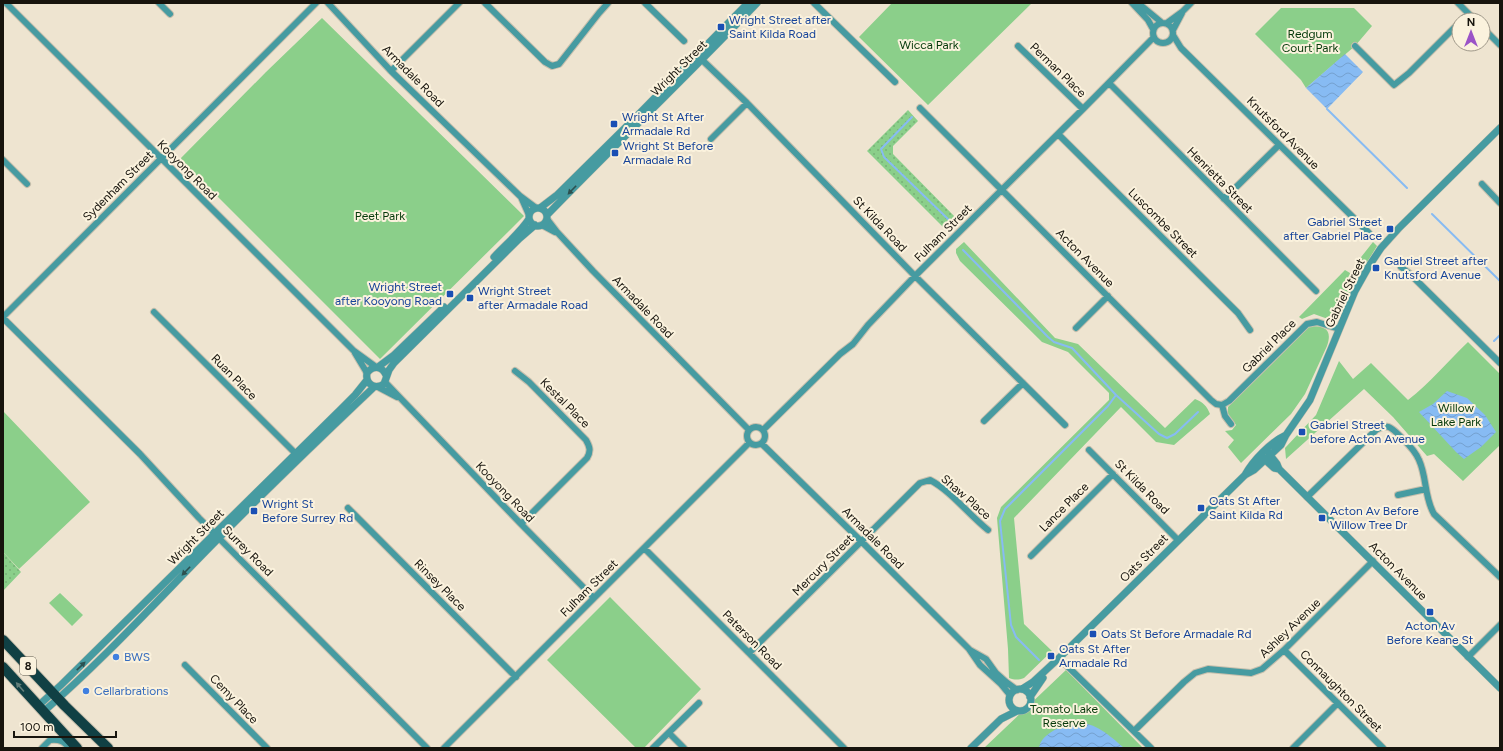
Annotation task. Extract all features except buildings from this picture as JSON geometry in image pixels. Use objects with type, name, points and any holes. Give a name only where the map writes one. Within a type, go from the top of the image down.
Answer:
[{"type":"highway","name":"8","points":[[3,640],[108,748]]},
{"type":"highway","name":"8","points":[[3,667],[77,748]]},
{"type":"street","name":"Kooyong Road","points":[[6,3],[160,159],[354,351],[377,367]]},
{"type":"street","points":[[159,3],[170,14]]},
{"type":"street","name":"Sydenham Street","points":[[3,317],[316,3]]},
{"type":"street","name":"Armadale Road","points":[[328,3],[391,71],[520,196],[538,208]]},
{"type":"street","points":[[391,71],[459,3]]},
{"type":"street","points":[[485,3],[545,62],[552,66],[559,64],[608,3]]},
{"type":"street","points":[[645,3],[684,41]]},
{"type":"street","name":"Wright Street","points":[[538,208],[557,195],[595,158],[748,3]]},
{"type":"street","name":"Wright Street","points":[[547,217],[601,160],[703,60],[757,3]]},
{"type":"street","points":[[814,3],[895,82]]},
{"type":"street","points":[[1132,3],[1148,20],[1156,39],[1165,43],[1168,42],[1173,33],[1182,12]]},
{"type":"street","points":[[1138,3],[1164,23],[1173,33]]},
{"type":"street","points":[[1153,29],[1155,26],[1164,23],[1182,12],[1191,3]]},
{"type":"street","points":[[1458,3],[1466,12]]},
{"type":"street","points":[[1355,46],[1394,85],[1409,73],[1451,31]]},
{"type":"street","name":"Knutsford Avenue","points":[[1173,33],[1181,48],[1369,233]]},
{"type":"street","points":[[1491,36],[1500,45]]},
{"type":"street","name":"Fulham Street","points":[[763,430],[840,354],[853,344],[868,325],[915,276],[1140,52],[1156,39]]},
{"type":"street","name":"Knutsford Avenue","points":[[1168,42],[1181,48]]},
{"type":"street","name":"Perman Place","points":[[1018,46],[1083,109]]},
{"type":"street","name":"St Kilda Road","points":[[696,54],[747,103],[915,276],[1065,425]]},
{"type":"street","name":"Henrietta Street","points":[[1109,83],[1316,291]]},
{"type":"street","points":[[711,139],[747,103]]},
{"type":"street","name":"Acton Avenue","points":[[920,108],[1211,400],[1216,404],[1222,405]]},
{"type":"street","name":"Gabriel Street","points":[[1266,455],[1281,445],[1286,435],[1310,400],[1355,291],[1381,248],[1500,128]]},
{"type":"street","name":"Luscombe Street","points":[[1058,134],[1238,313],[1250,330]]},
{"type":"street","points":[[1224,199],[1279,145]]},
{"type":"street","points":[[3,160],[27,184]]},
{"type":"street","points":[[1482,184],[1500,203]]},
{"type":"street","name":"Armadale Road","points":[[520,196],[529,217]]},
{"type":"street","points":[[538,208],[545,211],[547,217],[520,238],[394,363],[386,378],[376,387],[369,384],[367,376],[370,369],[377,367],[397,352],[523,229],[529,217],[532,211],[538,208]]},
{"type":"street","points":[[529,217],[531,223],[538,225]]},
{"type":"street","name":"Armadale Road","points":[[547,217],[556,232],[592,271],[749,430]]},
{"type":"street","name":"Armadale Road","points":[[538,225],[556,232]]},
{"type":"street","points":[[1401,268],[1410,274],[1500,363]]},
{"type":"street","points":[[1076,328],[1108,296]]},
{"type":"street","name":"Ruan Place","points":[[154,312],[297,456]]},
{"type":"street","name":"Surrey Road","points":[[3,317],[141,455],[217,536],[427,748]]},
{"type":"street","name":"Gabriel Place","points":[[1222,405],[1229,401],[1307,324],[1317,322],[1339,329]]},
{"type":"street","name":"Kooyong Road","points":[[354,351],[367,376]]},
{"type":"street","points":[[377,367],[384,371],[386,378]]},
{"type":"street","name":"Kestal Place","points":[[515,371],[529,382],[586,440],[590,447],[590,453],[587,458],[521,524]]},
{"type":"street","name":"Wright Street","points":[[40,709],[120,639],[217,536],[297,456],[350,400],[367,376]]},
{"type":"street","name":"Kooyong Road","points":[[386,378],[402,400],[593,598]]},
{"type":"street","points":[[984,421],[1023,383]]},
{"type":"street","name":"Kooyong Road","points":[[376,387],[402,400]]},
{"type":"street","name":"Wright Street","points":[[297,456],[376,387]]},
{"type":"street","points":[[1222,405],[1224,416],[1231,424]]},
{"type":"street","points":[[1308,497],[1376,430],[1382,426],[1388,426],[1414,450],[1420,461],[1430,507],[1434,514],[1500,577]]},
{"type":"street","points":[[753,427],[759,427],[763,430],[765,440],[762,444],[758,445],[749,443],[747,439],[749,430],[753,427]]},
{"type":"street","name":"Fulham Street","points":[[444,748],[749,443]]},
{"type":"street","name":"Armadale Road","points":[[762,444],[969,650],[980,665],[1002,684],[1010,695]]},
{"type":"street","name":"St Kilda Road","points":[[1089,450],[1178,540]]},
{"type":"street","name":"Acton Avenue","points":[[1266,455],[1274,468],[1279,469],[1308,497],[1500,688]]},
{"type":"street","name":"Oats Street","points":[[1020,689],[1033,682],[1059,658],[1245,475],[1254,470],[1266,455]]},
{"type":"street","name":"Lance Place","points":[[1031,556],[1113,474]]},
{"type":"street","name":"Mercury Street","points":[[749,653],[920,483],[930,480]]},
{"type":"street","name":"Shaw Place","points":[[930,480],[939,485],[975,520],[988,530]]},
{"type":"street","points":[[1398,495],[1426,489]]},
{"type":"street","name":"Rinsey Place","points":[[348,508],[516,677]]},
{"type":"street","name":"Paterson Road","points":[[644,548],[844,748]]},
{"type":"street","name":"Ashley Avenue","points":[[1134,731],[1195,673],[1208,669],[1251,673],[1262,669],[1271,663],[1373,561]]},
{"type":"street","points":[[1468,657],[1500,625]]},
{"type":"street","name":"Armadale Road","points":[[969,650],[986,659],[996,673],[1006,682],[1020,689]]},
{"type":"street","name":"Connaughton Street","points":[[1284,650],[1383,748]]},
{"type":"street","points":[[1059,658],[1151,748]]},
{"type":"street","name":"Oats Street","points":[[1030,697],[1039,682],[1059,658]]},
{"type":"street","name":"Cemy Place","points":[[185,665],[267,748]]},
{"type":"street","points":[[971,748],[1001,719],[1029,707],[1030,697],[1028,692],[1020,689],[1010,695],[1009,703],[1001,719]]},
{"type":"street","points":[[654,748],[699,703]]},
{"type":"street","points":[[1009,703],[1012,708],[1017,711]]},
{"type":"street","points":[[1293,748],[1338,703]]},
{"type":"street","points":[[669,733],[684,748]]},
{"type":"street","points":[[42,748],[50,740],[61,740],[70,748]]},
{"type":"green space","name":"Wicca Park","points":[[892,3],[1032,3],[928,105],[859,37]]},
{"type":"green space","name":"Redgum Court Park","points":[[1281,8],[1354,8],[1372,26],[1355,46],[1306,88],[1301,80],[1255,34]]},
{"type":"green space","name":"Peet Park","points":[[322,18],[524,216],[380,359],[180,159]]},
{"type":"green space","points":[[908,110],[918,121],[893,146],[893,154],[958,220],[947,231],[867,151]]},
{"type":"green space","points":[[964,242],[1055,338],[1078,344],[1165,428],[1195,399],[1200,401],[1208,409],[1210,414],[1174,445],[1156,442],[1121,407],[1014,518],[1024,624],[1052,651],[1024,678],[1018,679],[1009,678],[997,518],[1001,507],[1109,400],[1109,393],[1068,352],[1042,342],[960,261],[956,253],[956,249]]},
{"type":"green space","points":[[1373,242],[1377,246],[1357,279],[1342,313],[1328,319],[1314,314],[1302,319],[1299,317],[1345,270],[1355,276],[1358,270],[1354,266]]},
{"type":"green space","points":[[1311,326],[1324,328],[1327,330],[1329,337],[1327,346],[1305,394],[1291,414],[1241,463],[1228,447],[1234,440],[1225,431],[1232,430],[1236,425],[1228,414],[1228,407],[1305,328]]},
{"type":"green space","name":"Willow Lake Park","points":[[1468,342],[1500,374],[1500,445],[1463,481],[1434,454],[1427,456],[1393,417],[1364,389],[1286,459],[1285,448],[1316,415],[1339,361],[1353,379],[1371,363],[1408,400]]},
{"type":"green space","points":[[3,411],[90,502],[19,569],[3,552]]},
{"type":"green space","points":[[3,552],[21,572],[3,591]]},
{"type":"green space","points":[[60,593],[83,615],[72,626],[49,603]]},
{"type":"green space","points":[[610,597],[701,689],[644,748],[636,748],[547,660]]},
{"type":"green space","name":"Tomato Lake Reserve","points":[[1066,670],[1143,748],[984,748]]},
{"type":"water","points":[[1345,54],[1363,72],[1327,109],[1306,88]]},
{"type":"water","points":[[1447,391],[1467,398],[1485,415],[1496,432],[1481,447],[1464,459],[1419,412],[1433,404]]},
{"type":"water","points":[[1076,722],[1090,725],[1102,730],[1124,748],[1039,748],[1044,738],[1048,734],[1065,725]]},
{"type":"waterway","points":[[1327,109],[1407,188]]},
{"type":"waterway","points":[[912,117],[881,149],[884,157],[951,222]]},
{"type":"waterway","points":[[1432,214],[1500,281]]},
{"type":"waterway","points":[[963,250],[1048,337],[1054,342],[1072,348],[1116,395],[1159,434],[1167,438],[1175,434],[1198,412]]},
{"type":"waterway","points":[[1494,341],[1500,335]]},
{"type":"waterway","points":[[1039,660],[1016,637],[1011,625],[1000,521],[1005,509],[1108,406],[1116,395]]},
{"type":"place","name":"Wright Street after Saint Kilda Road","points":[[721,27]]},
{"type":"place","name":"Wright St After Armadale Rd","points":[[614,124]]},
{"type":"place","name":"Wright St Before Armadale Rd","points":[[615,153]]},
{"type":"place","name":"Gabriel Street after Gabriel Place","points":[[1390,229]]},
{"type":"place","name":"Gabriel Street after Knutsford Avenue","points":[[1376,268]]},
{"type":"place","name":"Wright Street after Kooyong Road","points":[[450,294]]},
{"type":"place","name":"Wright Street after Armadale Road","points":[[470,298]]},
{"type":"place","name":"Gabriel Street before Acton Avenue","points":[[1302,432]]},
{"type":"place","name":"Oats St After Saint Kilda Rd","points":[[1201,508]]},
{"type":"place","name":"Wright St Before Surrey Rd","points":[[254,511]]},
{"type":"place","name":"Acton Av Before Willow Tree Dr","points":[[1322,518]]},
{"type":"place","name":"Acton Av Before Keane St","points":[[1430,612]]},
{"type":"place","name":"Oats St Before Armadale Rd","points":[[1093,634]]},
{"type":"place","name":"Oats St After Armadale Rd","points":[[1051,656]]},
{"type":"place","name":"BWS","points":[[116,657]]},
{"type":"place","name":"Cellarbrations","points":[[86,691]]}]
